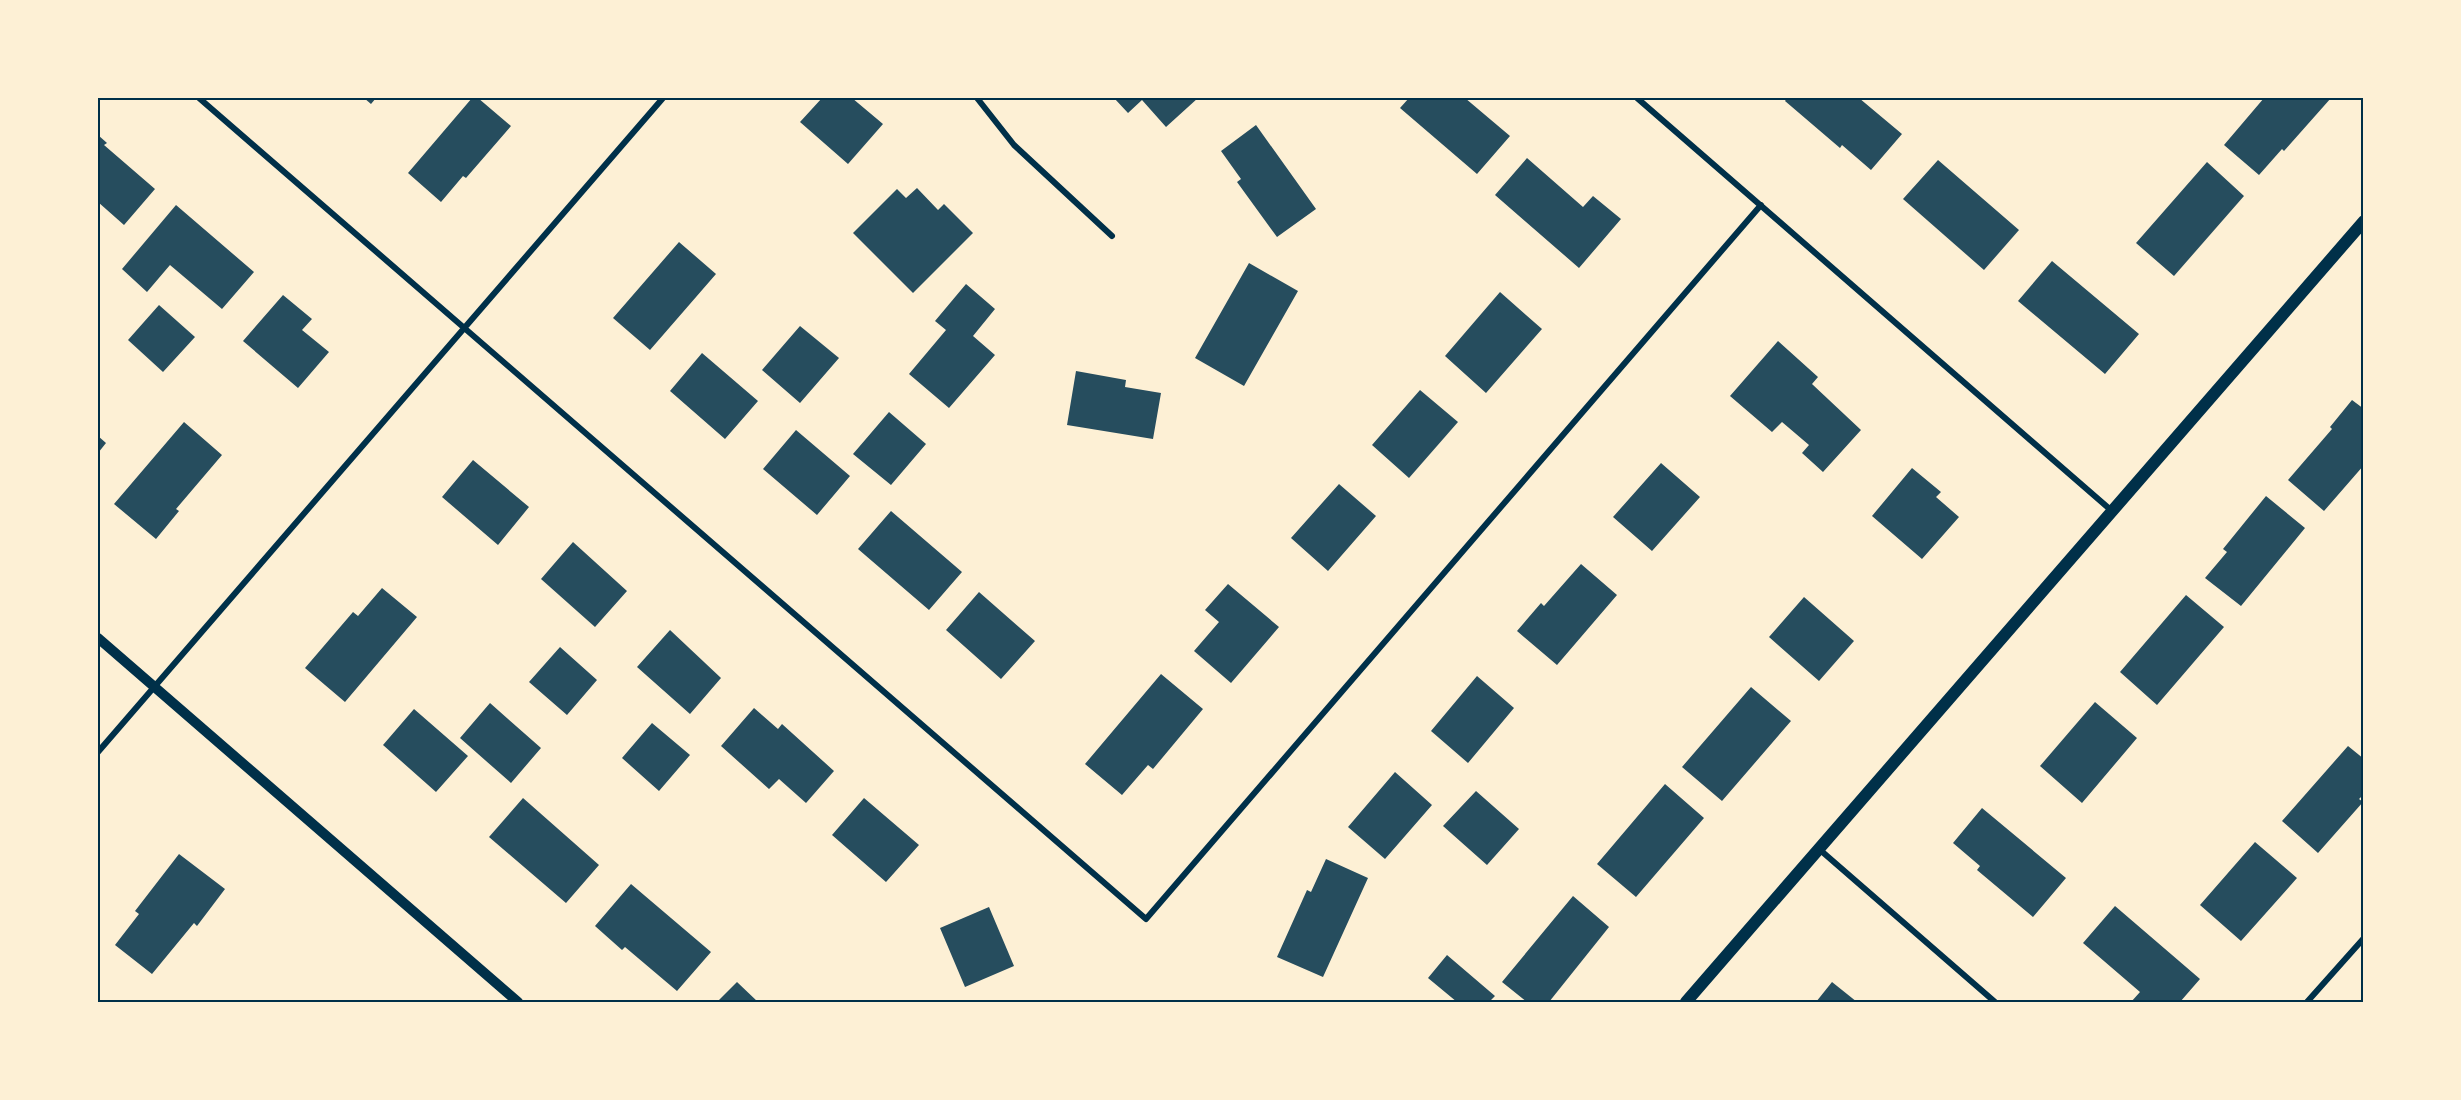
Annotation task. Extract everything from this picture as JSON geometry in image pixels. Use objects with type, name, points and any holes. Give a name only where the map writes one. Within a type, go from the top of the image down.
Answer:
[{"type":"main road","points":[[1686,1002],[2364,220]]},
{"type":"street","points":[[199,98],[1146,919],[1761,205]]},
{"type":"street","points":[[98,752],[663,98]]},
{"type":"street","points":[[976,98],[1014,145],[1113,236]]},
{"type":"street","points":[[1637,98],[2112,511]]},
{"type":"street","points":[[98,638],[518,1002]]},
{"type":"street","points":[[1819,849],[1995,1002]]},
{"type":"street","points":[[2307,1002],[2364,938]]},
{"type":"building","points":[[364,98],[376,98],[371,104]]},
{"type":"building","points":[[472,98],[478,98],[511,126],[466,178],[463,176],[441,202],[408,173]]},
{"type":"building","points":[[822,98],[852,98],[883,124],[848,164],[800,122]]},
{"type":"building","points":[[1114,98],[1198,98],[1166,127],[1142,100],[1128,113]]},
{"type":"building","points":[[1409,98],[1465,98],[1510,136],[1477,174],[1400,108]]},
{"type":"building","points":[[1787,98],[1859,98],[1902,134],[1871,170],[1842,145],[1840,148],[1785,101]]},
{"type":"building","points":[[2264,98],[2331,98],[2284,151],[2282,149],[2259,175],[2224,145]]},
{"type":"building","points":[[1256,125],[1316,209],[1277,237],[1237,182],[1241,179],[1221,151]]},
{"type":"building","points":[[98,135],[107,143],[104,145],[155,189],[124,225],[98,202]]},
{"type":"building","points":[[1527,158],[1583,207],[1593,196],[1621,219],[1579,268],[1495,195]]},
{"type":"building","points":[[1938,160],[2019,230],[1984,270],[1903,199]]},
{"type":"building","points":[[2207,162],[2244,196],[2174,276],[2136,243]]},
{"type":"building","points":[[917,188],[938,210],[944,204],[973,233],[913,293],[853,233],[897,189],[906,198]]},
{"type":"building","points":[[176,205],[254,272],[222,309],[170,265],[147,292],[122,269]]},
{"type":"building","points":[[679,242],[716,274],[650,350],[613,318]]},
{"type":"building","points":[[2052,261],[2139,334],[2105,374],[2018,301]]},
{"type":"building","points":[[1249,263],[1298,291],[1244,386],[1195,358]]},
{"type":"building","points":[[966,284],[995,309],[973,336],[995,355],[949,408],[909,374],[946,330],[935,321]]},
{"type":"building","points":[[1500,292],[1542,329],[1486,393],[1445,356]]},
{"type":"building","points":[[283,295],[312,319],[302,330],[329,352],[298,388],[243,341]]},
{"type":"building","points":[[159,305],[195,337],[163,372],[128,340]]},
{"type":"building","points":[[800,326],[839,358],[800,403],[762,370]]},
{"type":"building","points":[[1778,341],[1818,377],[1812,384],[1861,430],[1823,472],[1802,453],[1809,445],[1782,422],[1772,432],[1730,396]]},
{"type":"building","points":[[702,353],[758,401],[725,439],[670,391]]},
{"type":"building","points":[[1076,371],[1126,380],[1125,387],[1161,393],[1153,439],[1067,425]]},
{"type":"building","points":[[1420,390],[1458,422],[1409,478],[1372,445]]},
{"type":"building","points":[[2352,400],[2364,409],[2364,465],[2324,511],[2288,480],[2332,429],[2330,427]]},
{"type":"building","points":[[889,412],[926,444],[891,485],[853,454]]},
{"type":"building","points":[[184,422],[222,455],[176,509],[179,511],[156,539],[114,504]]},
{"type":"building","points":[[796,430],[850,476],[817,515],[763,469]]},
{"type":"building","points":[[98,436],[106,443],[98,453]]},
{"type":"building","points":[[473,460],[529,507],[498,545],[442,497]]},
{"type":"building","points":[[1661,463],[1700,497],[1652,551],[1613,517]]},
{"type":"building","points":[[1912,468],[1941,492],[1936,497],[1959,517],[1922,559],[1872,516]]},
{"type":"building","points":[[1339,484],[1376,516],[1328,571],[1291,538]]},
{"type":"building","points":[[2266,496],[2305,528],[2241,606],[2205,578],[2227,552],[2223,549]]},
{"type":"building","points":[[891,511],[962,572],[929,610],[858,549]]},
{"type":"building","points":[[573,542],[627,591],[595,627],[541,579]]},
{"type":"building","points":[[1581,564],[1617,595],[1557,665],[1517,631],[1541,603],[1544,606]]},
{"type":"building","points":[[1228,584],[1279,627],[1231,683],[1194,651],[1219,622],[1205,610]]},
{"type":"building","points":[[382,588],[417,617],[345,702],[305,668],[353,612],[358,616]]},
{"type":"building","points":[[979,592],[1035,641],[1001,679],[946,630]]},
{"type":"building","points":[[2186,595],[2224,627],[2157,705],[2120,672]]},
{"type":"building","points":[[1804,597],[1854,641],[1819,681],[1769,637]]},
{"type":"building","points":[[670,630],[721,678],[690,714],[637,667]]},
{"type":"building","points":[[560,647],[597,680],[567,715],[529,682]]},
{"type":"building","points":[[1161,674],[1203,709],[1153,769],[1148,765],[1122,795],[1085,764]]},
{"type":"building","points":[[1477,676],[1514,708],[1468,763],[1431,731]]},
{"type":"building","points":[[1751,687],[1791,721],[1722,801],[1682,767]]},
{"type":"building","points":[[2095,702],[2137,738],[2082,803],[2040,766]]},
{"type":"building","points":[[490,703],[541,748],[511,783],[460,738]]},
{"type":"building","points":[[754,708],[778,729],[782,724],[834,771],[806,803],[779,779],[769,789],[721,746]]},
{"type":"building","points":[[414,709],[468,756],[436,792],[383,745]]},
{"type":"building","points":[[652,723],[690,755],[659,791],[622,758]]},
{"type":"building","points":[[2348,746],[2364,759],[2364,794],[2359,799],[2363,802],[2318,853],[2282,821]]},
{"type":"building","points":[[1395,772],[1432,805],[1385,859],[1348,827]]},
{"type":"building","points":[[1665,784],[1704,818],[1636,897],[1597,864]]},
{"type":"building","points":[[1476,791],[1519,829],[1487,865],[1443,826]]},
{"type":"building","points":[[523,798],[599,865],[566,903],[489,837]]},
{"type":"building","points":[[864,798],[919,845],[886,882],[832,835]]},
{"type":"building","points":[[1982,808],[2066,878],[2033,917],[1977,870],[1980,866],[1953,843]]},
{"type":"building","points":[[2255,842],[2297,878],[2241,941],[2200,905]]},
{"type":"building","points":[[179,854],[225,889],[197,926],[194,923],[152,974],[115,945],[139,914],[135,911]]},
{"type":"building","points":[[1326,859],[1368,878],[1323,977],[1277,957],[1307,890],[1311,892]]},
{"type":"building","points":[[631,884],[711,952],[677,991],[625,947],[622,950],[595,926]]},
{"type":"building","points":[[1573,896],[1609,927],[1549,1002],[1527,1002],[1502,982]]},
{"type":"building","points":[[2115,906],[2200,979],[2180,1002],[2131,1002],[2140,992],[2083,943]]},
{"type":"building","points":[[989,907],[1014,966],[965,987],[940,928]]},
{"type":"building","points":[[1447,955],[1495,996],[1489,1002],[1457,1002],[1428,978]]},
{"type":"building","points":[[737,982],[758,1002],[717,1002]]},
{"type":"building","points":[[1832,982],[1857,1002],[1816,1002]]}]
